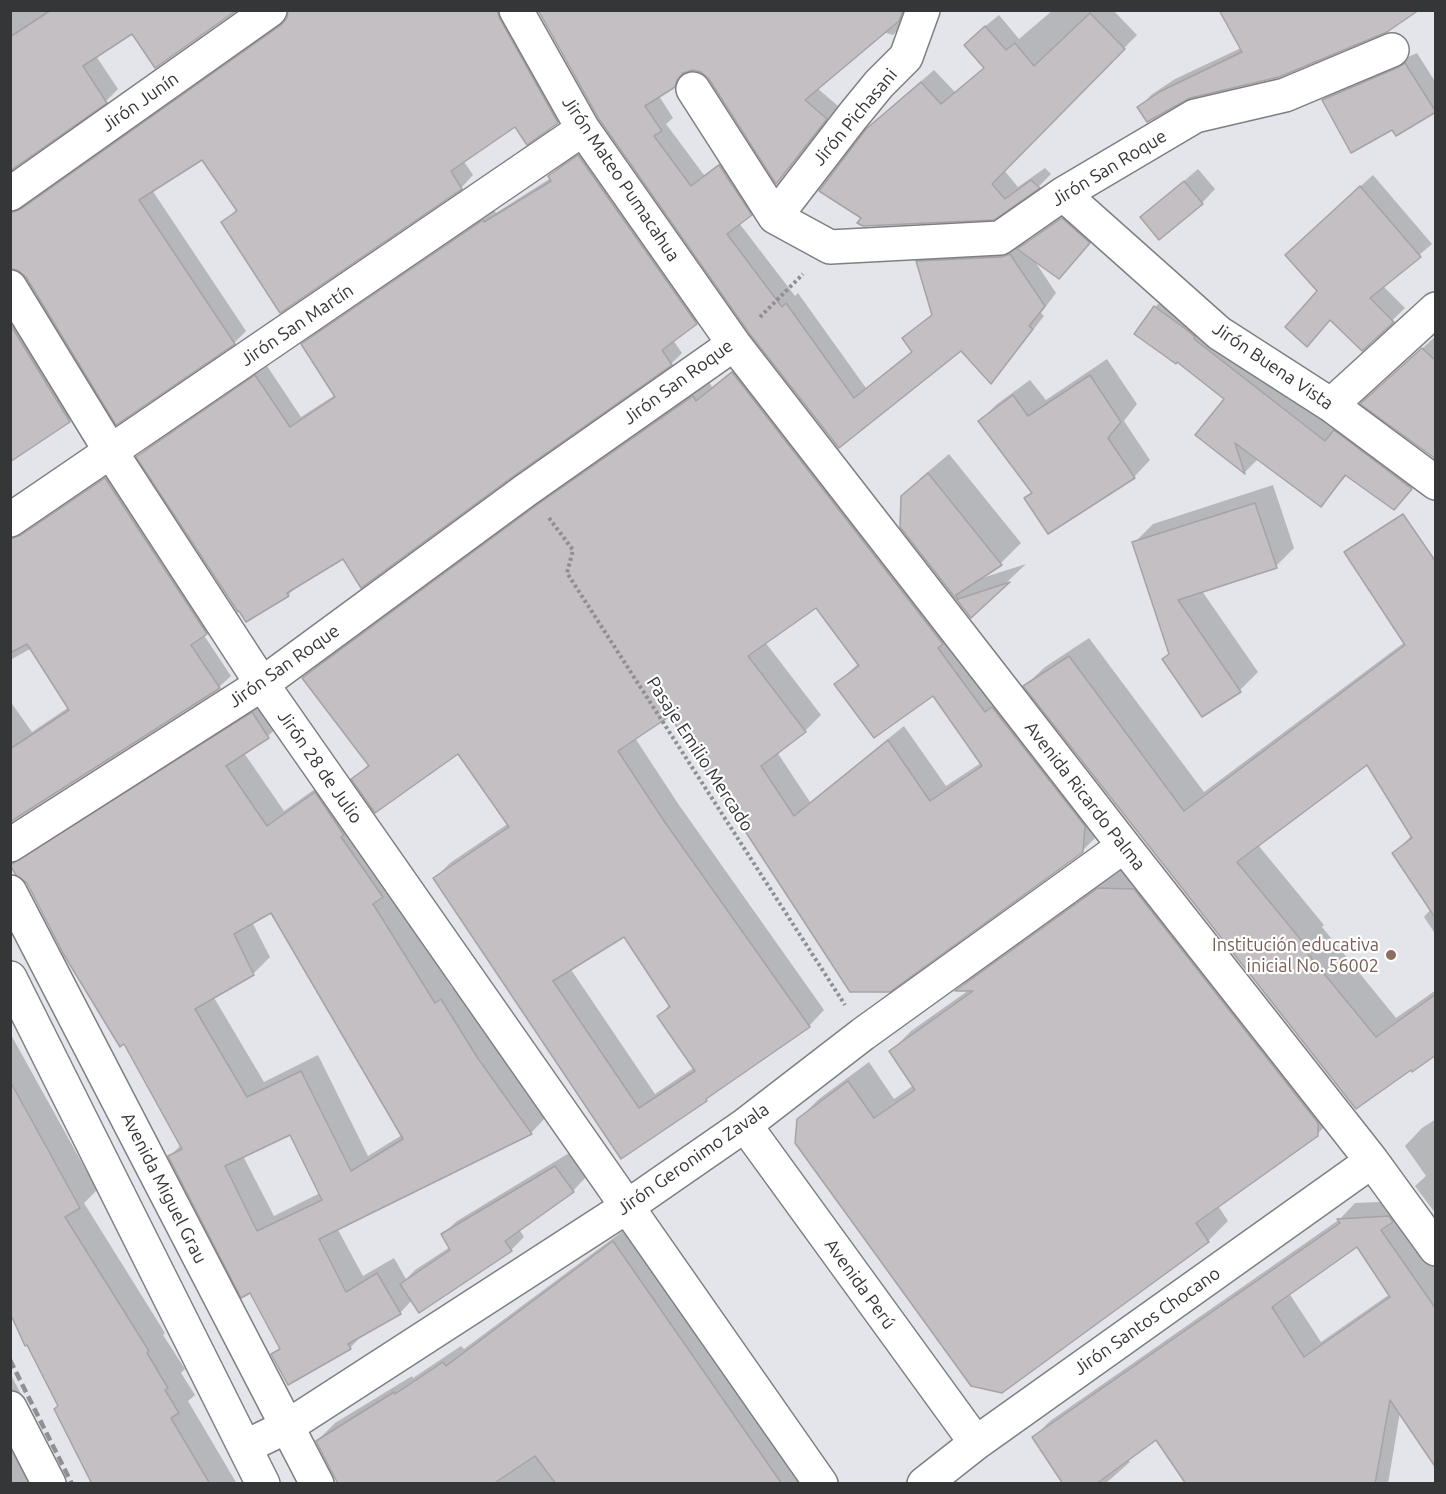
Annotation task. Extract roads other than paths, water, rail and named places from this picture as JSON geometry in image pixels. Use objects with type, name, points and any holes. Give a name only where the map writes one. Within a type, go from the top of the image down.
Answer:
[{"type":"street","name":"Jirón Junín","points":[[10,194],[270,10]]},
{"type":"street","name":"Jirón Mateo Pumacahua","points":[[516,10],[583,129],[734,344]]},
{"type":"street","name":"Jirón Pichasani","points":[[775,217],[859,108],[906,57],[923,10]]},
{"type":"street","name":"Jirón San Roque","points":[[775,217],[830,247],[1000,238],[1063,194],[1195,116],[1285,95],[1392,50]]},
{"type":"street","points":[[693,89],[775,217]]},
{"type":"street","name":"Jirón San Martín","points":[[10,520],[583,129]]},
{"type":"street","name":"Jirón Buena Vista","points":[[1063,194],[1219,333],[1331,405],[1436,483]]},
{"type":"street","name":"Jirón 28 de Julio","points":[[10,287],[111,452],[261,684],[628,1206]]},
{"type":"street","points":[[1331,405],[1436,309]]},
{"type":"street","name":"Jirón San Roque","points":[[10,845],[261,684],[526,490],[734,344]]},
{"type":"street","name":"Avenida Ricardo Palma","points":[[734,344],[1372,1161],[1436,1249]]},
{"type":"street","name":"Jirón Geronimo Zavala","points":[[245,1448],[288,1426],[628,1206],[745,1125],[863,1034],[1124,846]]},
{"type":"street","name":"Avenida Miguel Grau","points":[[10,892],[317,1484]]},
{"type":"street","points":[[10,978],[263,1484]]},
{"type":"street","name":"Avenida Perú","points":[[745,1125],[976,1443]]},
{"type":"street","name":"Jirón Santos Chocano","points":[[924,1484],[976,1443],[1372,1161]]},
{"type":"street","points":[[628,1206],[821,1484]]},
{"type":"street","points":[[10,1408],[49,1484]]},
{"type":"railway","points":[[10,1360],[72,1484]]},
{"type":"place","name":"Institución educativa inicial No. 56002","points":[[1391,955]]}]
